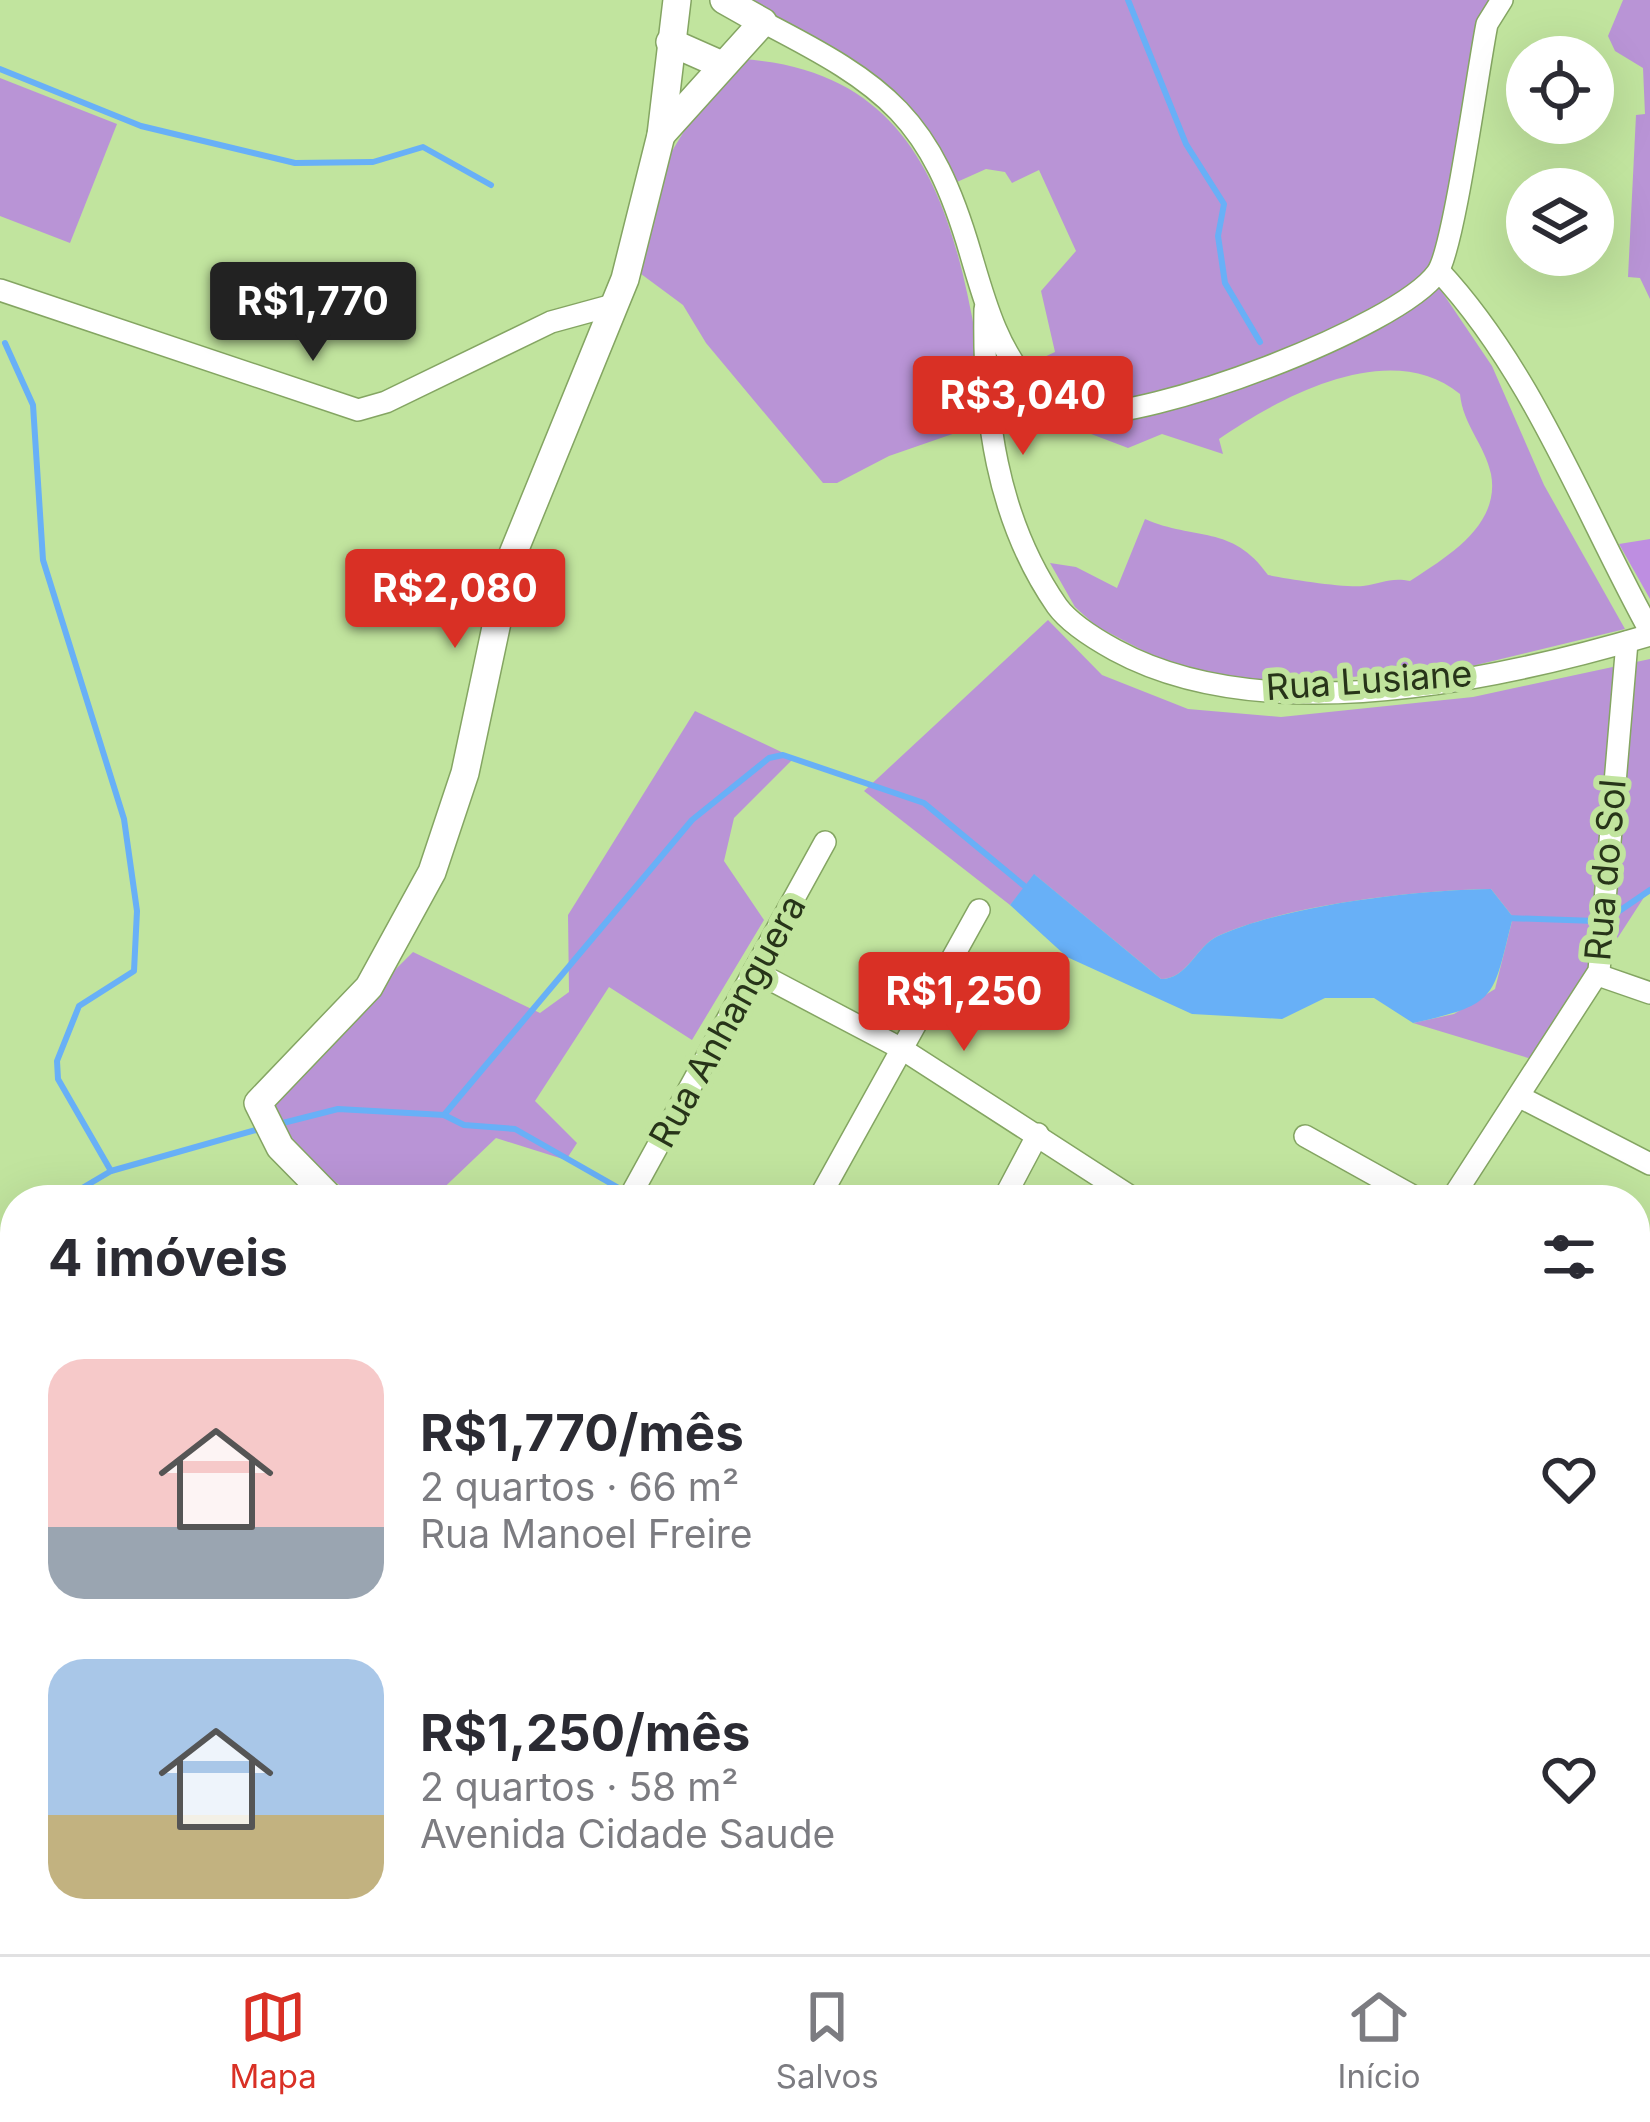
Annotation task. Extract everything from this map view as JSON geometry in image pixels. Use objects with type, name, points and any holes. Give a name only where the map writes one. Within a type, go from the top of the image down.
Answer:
[{"type":"street","points":[[316,1185],[292,1163],[258,1110],[264,1092],[369,986],[431,872],[465,773],[510,561],[625,279],[661,134],[676,0]]},
{"type":"street","points":[[724,0],[851,69],[905,113],[934,155],[956,207],[985,308],[1028,383],[1074,413],[1116,413],[1235,380],[1409,302],[1439,271],[1487,24],[1502,0]]},
{"type":"street","points":[[661,134],[763,22]]},
{"type":"street","points":[[670,42],[722,65]]},
{"type":"street","points":[[1439,271],[1481,322],[1525,393],[1650,633]]},
{"type":"street","points":[[0,290],[358,410],[386,402],[551,322],[613,305]]},
{"type":"street","name":"Rua Lusiane","points":[[985,308],[991,440],[1010,509],[1058,607],[1100,641],[1139,663],[1230,688],[1320,692],[1452,680],[1628,642],[1650,633]]},
{"type":"street","name":"Rua do Sol","points":[[1460,1185],[1598,975],[1628,642]]},
{"type":"street","name":"Rua Anhanguera","points":[[636,1185],[825,842]]},
{"type":"street","points":[[826,1185],[979,910]]},
{"type":"street","points":[[754,971],[902,1048],[1114,1185]]},
{"type":"street","points":[[1598,975],[1650,993]]},
{"type":"street","points":[[1520,1097],[1650,1164]]},
{"type":"street","points":[[1011,1185],[1038,1134]]},
{"type":"street","points":[[1305,1136],[1393,1185]]},
{"type":"shaded area","points":[[735,0],[1501,0],[1438,286],[1492,366],[1544,485],[1625,629],[1464,668],[1276,683],[1182,671],[1096,626],[1075,607],[1050,563],[1076,567],[1117,588],[1145,519],[1226,541],[1241,548],[1268,575],[1355,586],[1410,581],[1467,538],[1479,525],[1492,493],[1491,474],[1460,394],[1432,378],[1402,371],[1337,379],[1244,422],[1219,439],[1223,454],[1162,434],[1128,448],[1028,410],[1013,372],[1055,352],[1041,291],[1076,251],[1039,170],[1012,183],[1005,172],[986,169],[957,182],[911,116],[887,92],[835,53]]},
{"type":"shaded area","points":[[1623,0],[1650,0],[1650,299],[1640,278],[1628,277],[1636,115],[1645,114],[1643,68],[1615,51],[1614,36],[1608,36]]},
{"type":"shaded area","points":[[740,59],[809,71],[862,98],[903,136],[932,184],[953,239],[990,421],[889,456],[837,483],[823,483],[706,343],[683,305],[633,268],[666,161],[692,118]]},
{"type":"shaded area","points":[[0,78],[117,124],[70,243],[0,216]]},
{"type":"shaded area","points":[[1650,539],[1650,599],[1619,544]]},
{"type":"shaded area","points":[[1048,620],[1102,675],[1188,709],[1281,717],[1473,697],[1650,659],[1650,888],[1538,1061],[1413,1023],[1454,1014],[1495,989],[1513,917],[1491,889],[1390,896],[1246,925],[1218,936],[1178,974],[1161,979],[1035,875],[1010,905],[864,791]]},
{"type":"shaded area","points":[[695,711],[794,758],[734,818],[724,861],[764,920],[692,1040],[609,987],[535,1101],[577,1143],[566,1160],[496,1138],[447,1185],[339,1185],[323,1173],[310,1172],[263,1101],[413,952],[540,1013],[569,992],[568,915]]},
{"type":"water","points":[[1034,874],[1161,979],[1178,974],[1218,936],[1315,908],[1426,892],[1491,889],[1513,917],[1495,981],[1488,993],[1462,1010],[1413,1023],[1374,998],[1325,998],[1282,1019],[1192,1014],[1067,957],[1010,905]]},
{"type":"waterway","points":[[1128,0],[1186,144],[1224,204],[1218,236],[1225,283],[1260,342]]},
{"type":"waterway","points":[[0,69],[141,126],[295,163],[373,162],[423,147],[491,185]]},
{"type":"waterway","points":[[5,343],[33,405],[43,560],[124,819],[137,911],[134,971],[79,1006],[57,1061],[58,1079],[111,1171]]},
{"type":"waterway","points":[[444,1115],[692,820],[769,758],[783,755],[924,803],[1028,889]]},
{"type":"waterway","points":[[1609,918],[1650,890]]},
{"type":"waterway","points":[[1507,918],[1596,921]]},
{"type":"waterway","points":[[275,1125],[338,1109],[444,1115],[464,1125],[515,1129],[613,1185]]},
{"type":"waterway","points":[[87,1185],[111,1171],[263,1128]]}]
